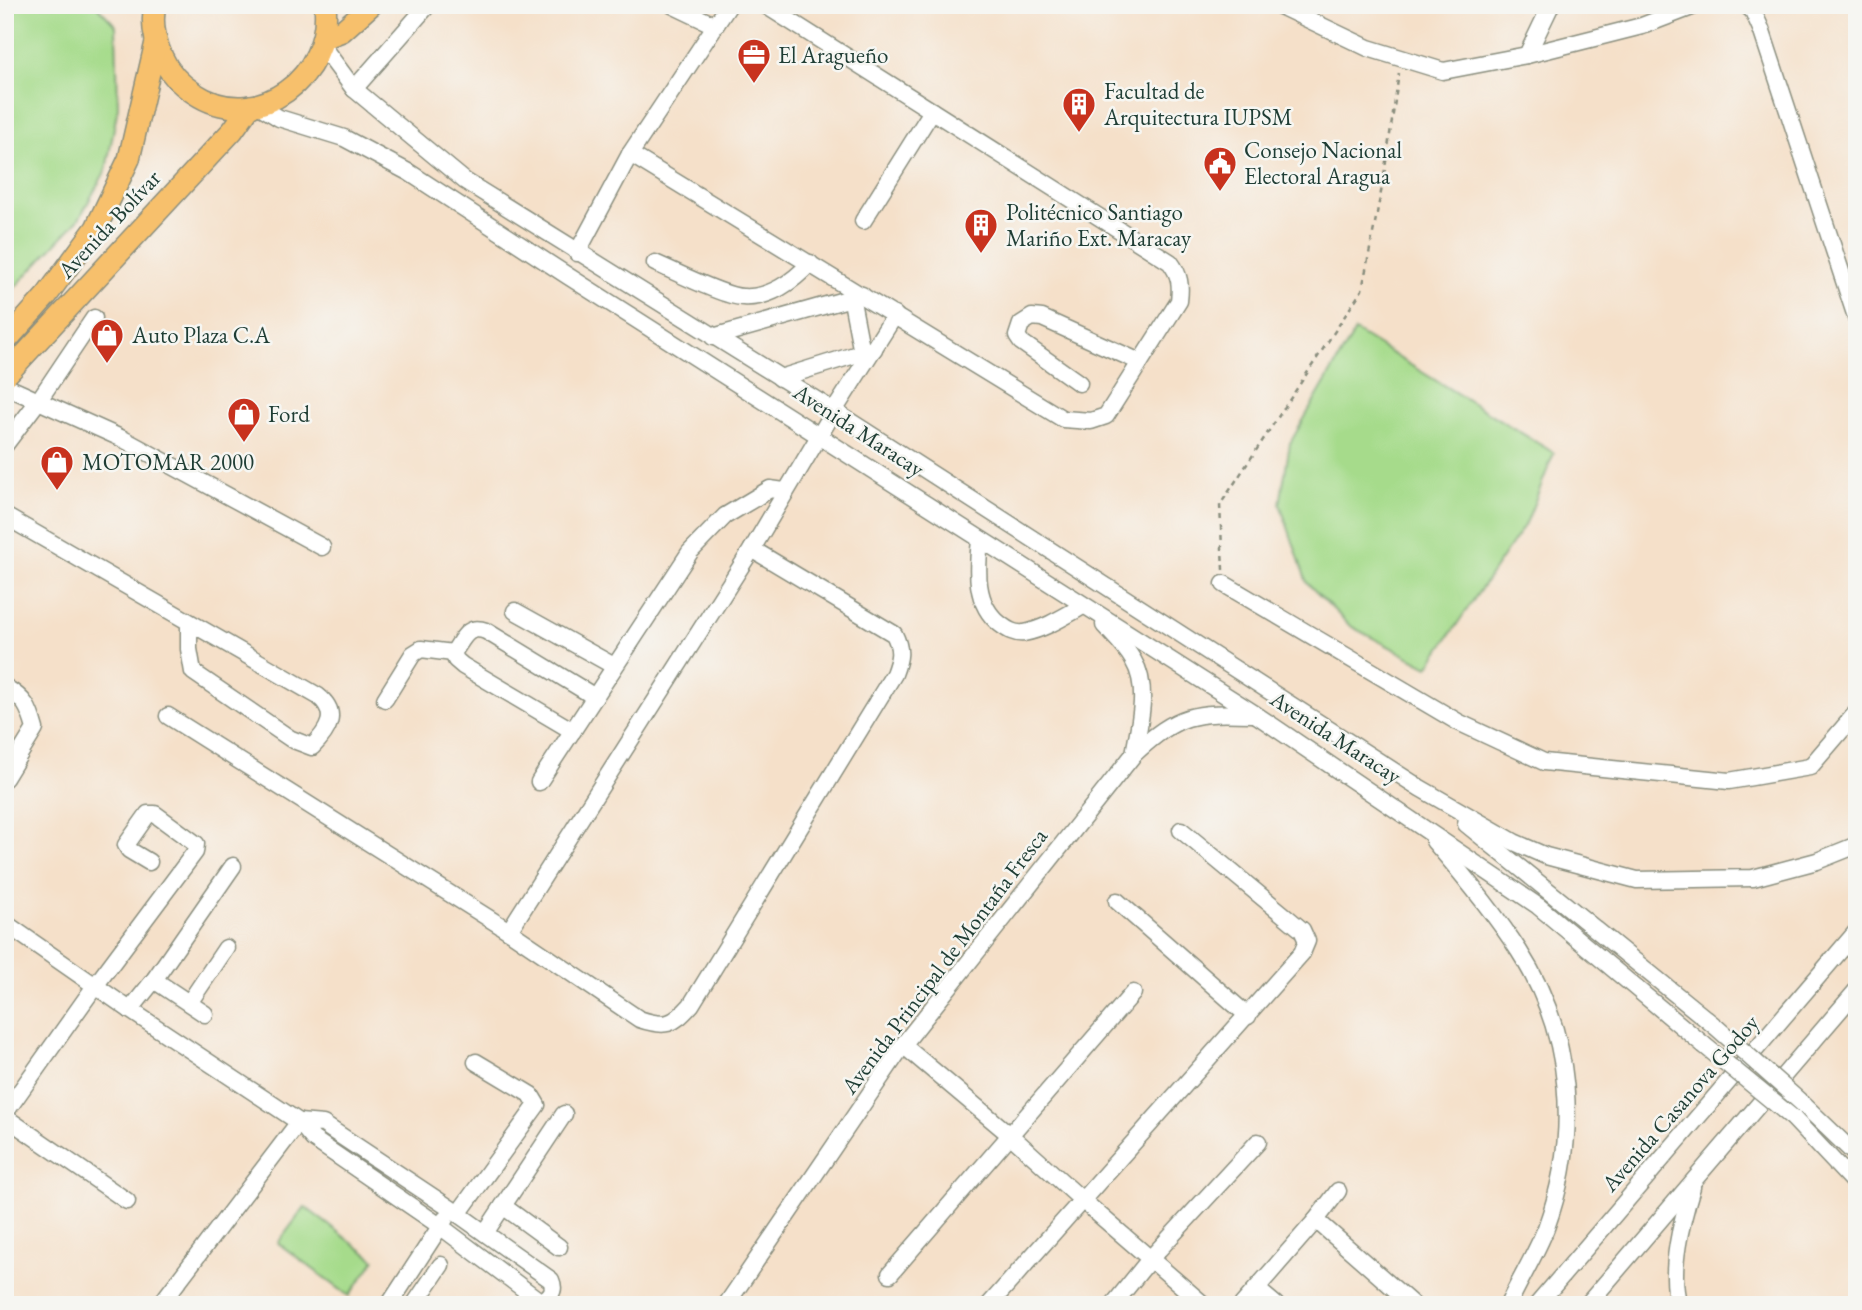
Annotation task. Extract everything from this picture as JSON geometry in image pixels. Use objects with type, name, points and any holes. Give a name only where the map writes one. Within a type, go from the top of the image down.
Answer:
[{"type":"main road","points":[[151,8],[156,42],[165,65],[181,84],[202,98],[225,106],[254,105],[285,93],[308,73],[323,42],[325,5]]},
{"type":"main road","points":[[323,42],[342,31],[371,5]]},
{"type":"main road","name":"Avenida Bolívar","points":[[5,341],[47,295],[96,228],[129,159],[156,42]]},
{"type":"main road","name":"Avenida Bolívar","points":[[5,376],[254,105]]},
{"type":"street","points":[[354,89],[428,5]]},
{"type":"street","points":[[671,5],[714,25]]},
{"type":"street","points":[[577,253],[631,154],[729,5]]},
{"type":"street","points":[[631,154],[810,263],[856,295],[895,315],[1063,419],[1091,421],[1106,416],[1179,301],[1181,288],[1178,273],[1170,262],[765,5]]},
{"type":"street","points":[[1278,5],[1368,48],[1443,71],[1527,55],[1642,26],[1697,5]]},
{"type":"street","points":[[1527,55],[1551,5]]},
{"type":"street","points":[[1746,5],[1753,11],[1761,29],[1857,320]]},
{"type":"street","name":"Avenida Maracay","points":[[323,42],[354,89],[465,181],[834,411],[1420,788]]},
{"type":"street","name":"Avenida Maracay","points":[[254,105],[279,118],[344,138],[410,173],[1419,823],[1538,905],[1793,1118],[1857,1186]]},
{"type":"street","points":[[863,221],[932,111]]},
{"type":"street","points":[[655,263],[741,298],[789,284],[810,263]]},
{"type":"street","points":[[713,337],[856,295]]},
{"type":"street","points":[[856,295],[868,351]]},
{"type":"street","points":[[509,931],[752,550],[868,351],[895,315]]},
{"type":"street","points":[[1079,383],[1021,342],[1017,336],[1021,324],[1032,317],[1042,318],[1140,362]]},
{"type":"street","points":[[5,445],[94,318]]},
{"type":"street","points":[[780,378],[868,351]]},
{"type":"street","points":[[5,386],[123,439],[322,547]]},
{"type":"street","points":[[539,782],[691,552],[725,516],[770,489],[785,491]]},
{"type":"street","points":[[5,516],[326,703],[330,712],[327,732],[313,747],[291,739],[193,672],[189,624]]},
{"type":"street","points":[[980,540],[977,573],[986,610],[1010,632],[1022,633],[1040,628],[1089,610],[1134,661],[1141,682],[1142,705],[1134,754]]},
{"type":"street","points":[[168,716],[509,931],[639,1019],[654,1024],[668,1024],[691,1004],[894,674],[899,660],[901,648],[894,634],[752,550]]},
{"type":"street","points":[[1224,584],[1458,722],[1544,762],[1729,781],[1810,768],[1857,712]]},
{"type":"street","points":[[515,611],[614,666]]},
{"type":"street","points":[[453,653],[471,629],[476,627],[595,697]]},
{"type":"street","points":[[385,699],[413,654],[421,649],[453,653]]},
{"type":"street","points":[[453,653],[463,666],[573,731]]},
{"type":"street","points":[[5,687],[20,696],[30,710],[35,729],[5,778]]},
{"type":"street","name":"Avenida Principal de Montaña Fresca","points":[[726,1305],[903,1045],[1134,754],[1162,729],[1186,717],[1214,713],[1255,715]]},
{"type":"street","points":[[1420,788],[1514,842],[1546,856],[1637,880],[1753,878],[1817,861],[1857,845]]},
{"type":"street","points":[[1420,788],[1569,905],[1716,1027],[1804,1104],[1857,1156]]},
{"type":"street","points":[[127,1201],[5,1115],[95,986],[195,852],[196,844],[155,814],[148,814],[126,845],[129,850],[149,862]]},
{"type":"street","points":[[1419,823],[1478,893],[1520,952],[1551,1014],[1562,1059],[1569,1104],[1563,1167],[1545,1228],[1508,1305]]},
{"type":"street","points":[[989,1305],[1248,1016],[1302,953],[1307,941],[1302,930],[1181,830]]},
{"type":"street","points":[[130,1010],[233,866]]},
{"type":"street","points":[[1117,901],[1248,1016]]},
{"type":"street","points":[[5,923],[299,1122],[313,1139],[440,1226],[537,1299],[548,1297],[554,1286],[551,1280],[485,1233],[323,1124],[299,1122]]},
{"type":"street","name":"Avenida Casanova Godoy","points":[[1537,1305],[1857,932]]},
{"type":"street","points":[[189,1003],[226,948]]},
{"type":"street","points":[[154,980],[205,1014]]},
{"type":"street","points":[[1587,1305],[1857,990]]},
{"type":"street","points":[[890,1274],[1133,993]]},
{"type":"street","points":[[903,1045],[1204,1305]]},
{"type":"street","points":[[389,1305],[440,1226],[455,1212],[537,1105],[531,1095],[476,1062]]},
{"type":"street","points":[[485,1233],[564,1114]]},
{"type":"street","points":[[160,1305],[299,1122]]},
{"type":"street","points":[[1113,1305],[1150,1259],[1258,1142]]},
{"type":"street","points":[[1679,1305],[1676,1296],[1678,1245],[1684,1212],[1695,1179]]},
{"type":"street","points":[[1242,1305],[1317,1220],[1338,1191]]},
{"type":"street","points":[[503,1206],[559,1247]]},
{"type":"street","points":[[1317,1220],[1413,1305]]},
{"type":"street","points":[[414,1305],[441,1265]]},
{"type":"street","points":[[1257,1289],[1276,1305]]},
{"type":"path","points":[[1224,584],[1220,505],[1362,290],[1383,182],[1401,58]]},
{"type":"green space","points":[[5,5],[96,5],[116,26],[118,107],[106,170],[79,219],[5,298]]},
{"type":"green space","points":[[1355,331],[1554,453],[1527,521],[1428,667],[1350,626],[1307,583],[1280,504],[1290,443]]},
{"type":"green space","points":[[305,1207],[375,1260],[349,1296],[278,1243]]},
{"type":"place","name":"El Aragueño","points":[[754,85]]},
{"type":"place","name":"Facultad de Arquitectura IUPSM","points":[[1079,134]]},
{"type":"place","name":"Consejo Nacional Electoral Aragua","points":[[1220,193]]},
{"type":"place","name":"Politécnico Santiago Mariño Ext. Maracay","points":[[981,255]]},
{"type":"place","name":"Auto Plaza C.A","points":[[107,365]]},
{"type":"place","name":"Ford","points":[[244,444]]},
{"type":"place","name":"MOTOMAR 2000","points":[[57,492]]}]
